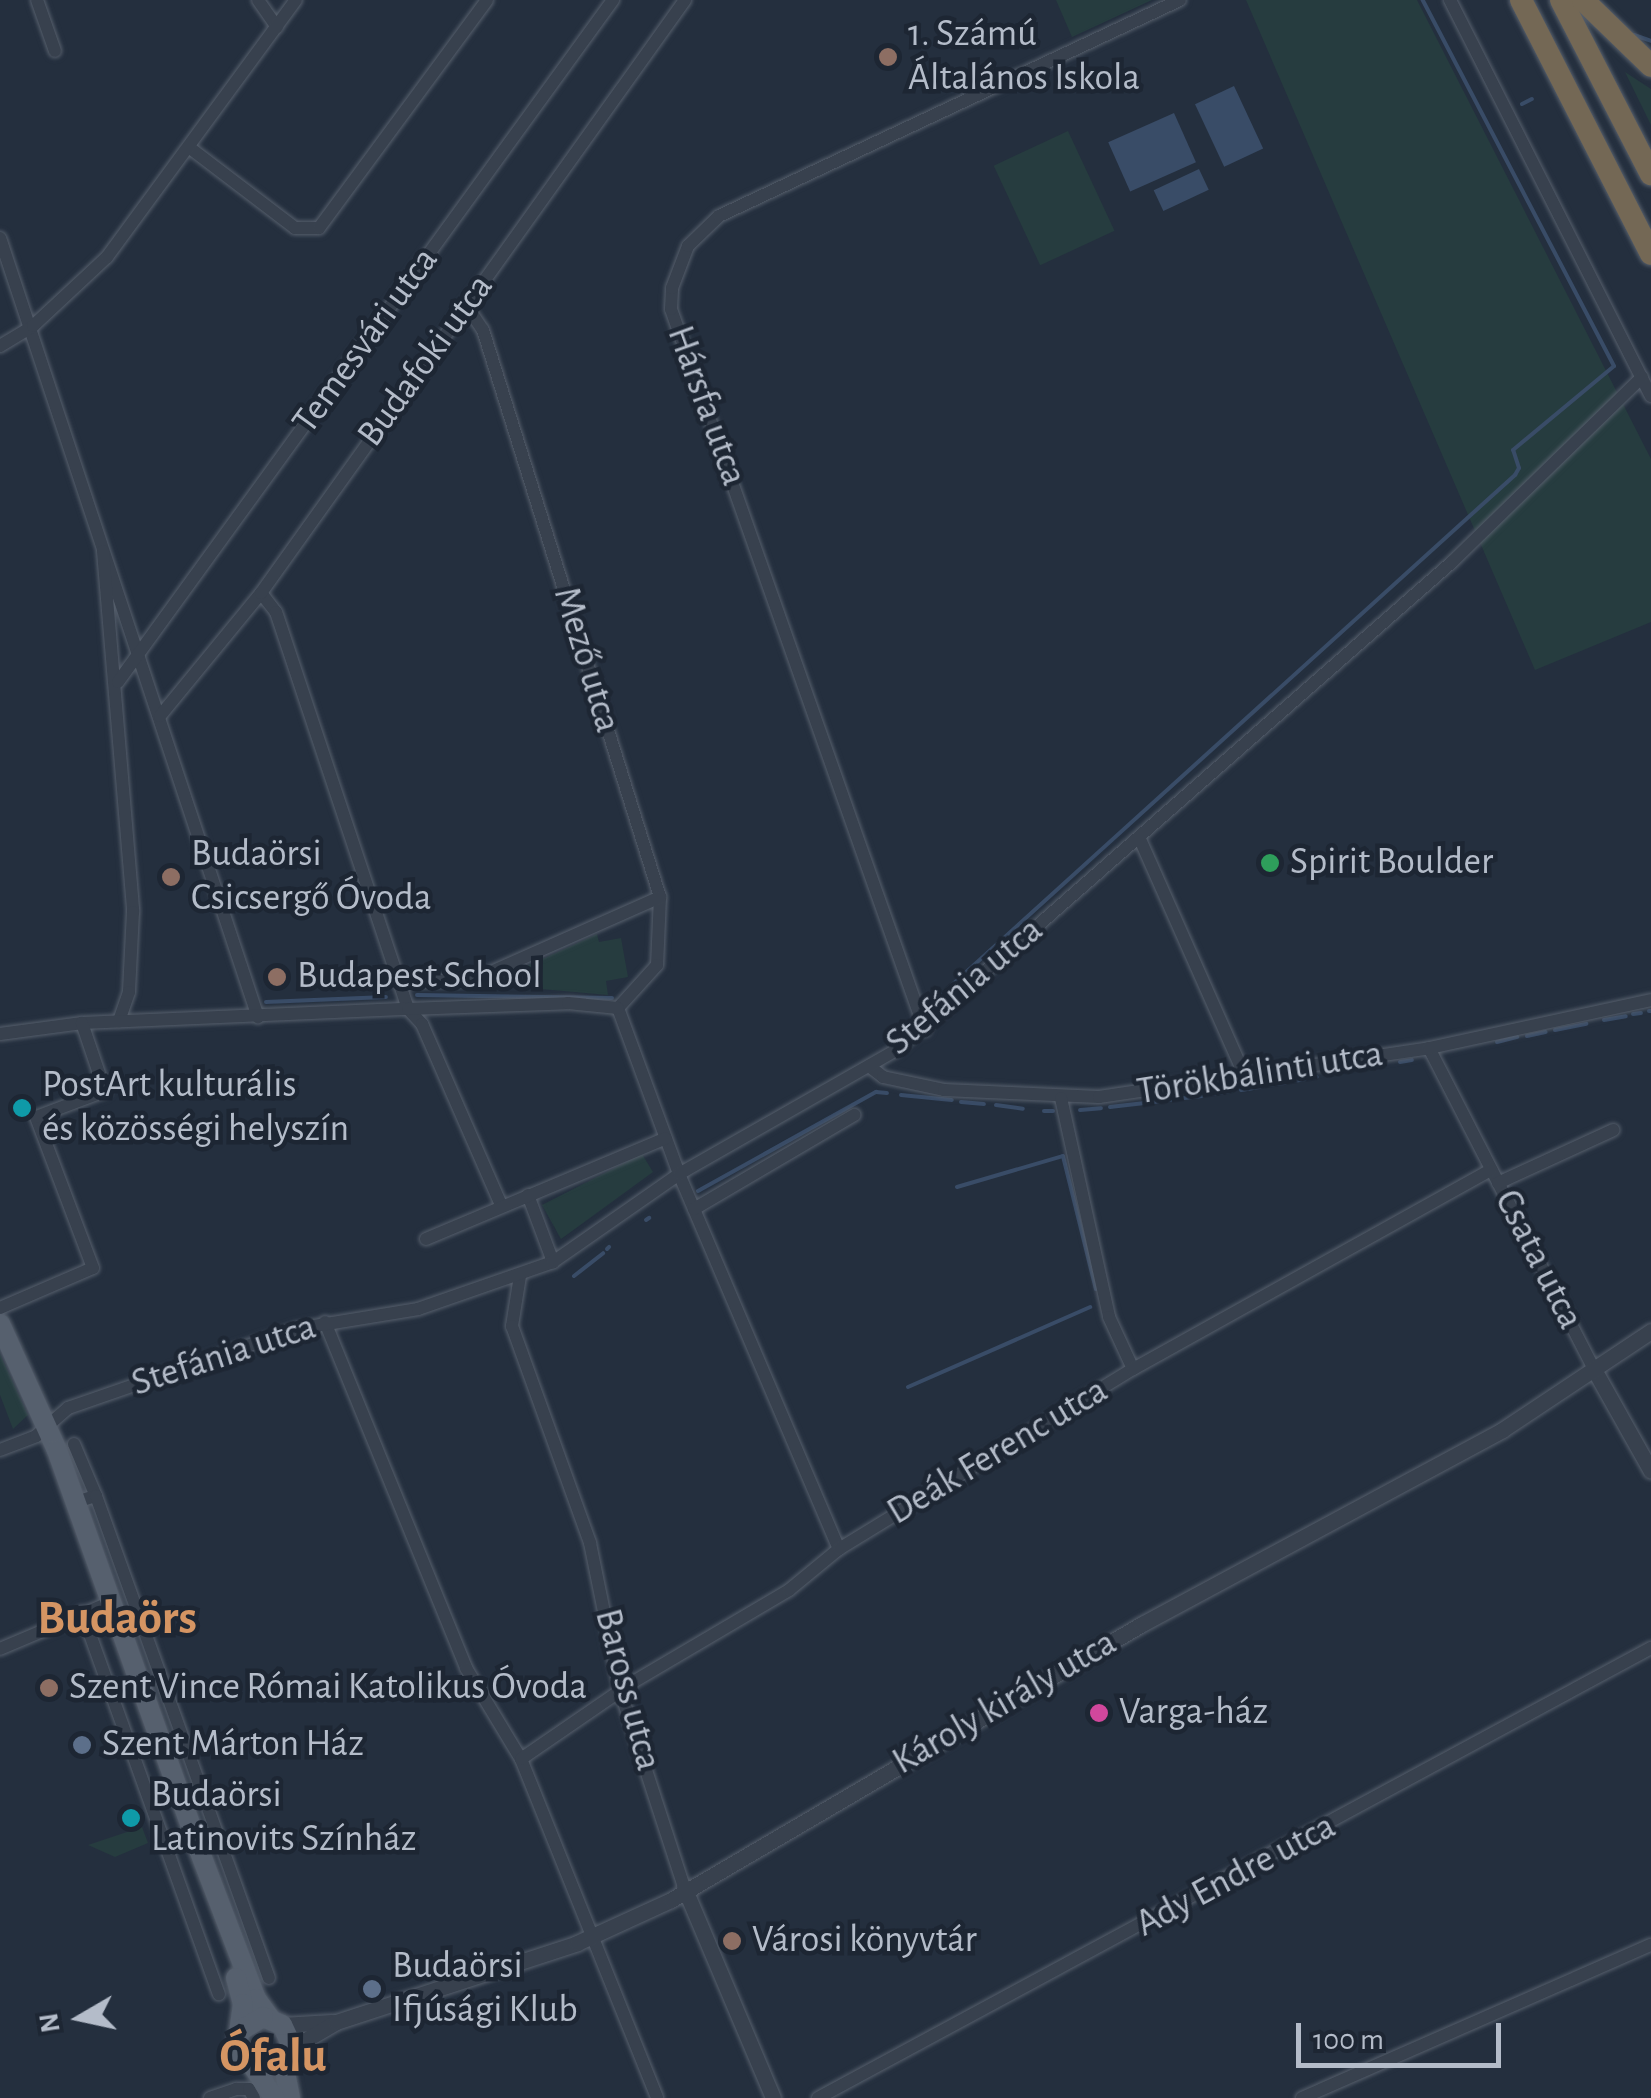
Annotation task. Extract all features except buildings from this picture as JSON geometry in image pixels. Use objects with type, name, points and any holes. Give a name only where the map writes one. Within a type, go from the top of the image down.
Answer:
[{"type":"highway","points":[[1521,0],[1651,254]]},
{"type":"highway","points":[[1561,0],[1651,174]]},
{"type":"highway","points":[[1583,0],[1651,66]]},
{"type":"main road","points":[[0,1324],[86,1499],[111,1602],[198,1847],[256,1999],[276,2021],[286,2055],[290,2098]]},
{"type":"main road","points":[[198,1847],[243,2004],[239,2052],[252,2085],[274,2098]]},
{"type":"main road","points":[[241,2030],[276,2021]]},
{"type":"main road","points":[[252,2085],[286,2055]]},
{"type":"street","points":[[37,0],[55,51]]},
{"type":"street","points":[[258,0],[276,27]]},
{"type":"street","points":[[0,346],[32,326],[107,257],[296,0]]},
{"type":"street","points":[[190,148],[295,228],[319,228],[487,0]]},
{"type":"street","name":"Temesvári utca","points":[[118,682],[613,0]]},
{"type":"street","name":"Budafoki utca","points":[[160,716],[261,593],[684,0]]},
{"type":"street","name":"Hársfa utca","points":[[924,1030],[677,326],[672,288],[688,246],[720,216],[1180,0]]},
{"type":"street","points":[[1450,0],[1651,396]]},
{"type":"street","points":[[0,238],[140,649],[175,778],[258,1018]]},
{"type":"street","name":"Mező utca","points":[[466,305],[482,330],[660,896],[657,965],[618,1008]]},
{"type":"street","name":"Stefánia utca","points":[[0,1450],[47,1426],[68,1408],[325,1322],[418,1309],[553,1262],[679,1174],[870,1066],[924,1030],[1452,562],[1642,377]]},
{"type":"street","points":[[103,549],[118,682],[133,912],[129,992],[119,1021]]},
{"type":"street","points":[[261,593],[276,612],[408,1009],[422,1024],[501,1205]]},
{"type":"street","points":[[1138,837],[1246,1079]]},
{"type":"street","points":[[401,982],[474,980],[660,896]]},
{"type":"street","name":"Törökbálinti utca","points":[[870,1066],[884,1077],[917,1085],[1061,1098],[1246,1079],[1429,1048],[1651,1000]]},
{"type":"street","points":[[0,1034],[82,1023],[568,1002],[618,1008],[679,1174],[839,1548]]},
{"type":"street","points":[[0,1308],[93,1268],[36,1117],[100,1096],[105,1088],[82,1023]]},
{"type":"street","name":"Csata utca","points":[[1429,1048],[1596,1373],[1651,1471]]},
{"type":"street","points":[[1061,1098],[1110,1317],[1133,1369]]},
{"type":"street","points":[[694,1209],[854,1115]]},
{"type":"street","name":"Deák Ferenc utca","points":[[521,1759],[620,1690],[789,1590],[839,1548],[1133,1369],[1495,1176],[1613,1130]]},
{"type":"street","points":[[426,1239],[666,1138]]},
{"type":"street","points":[[528,1195],[553,1262]]},
{"type":"street","name":"Baross utca","points":[[520,1276],[512,1326],[590,1543],[620,1690],[684,1887],[773,2098]]},
{"type":"street","points":[[325,1322],[466,1668],[521,1759],[657,2098]]},
{"type":"street","name":"Károly király utca","points":[[286,2055],[336,2022],[593,1936],[671,1900],[684,1887],[1596,1373],[1651,1331]]},
{"type":"street","points":[[74,1444],[86,1499],[269,1978]]},
{"type":"street","points":[[0,1648],[111,1602]]},
{"type":"street","points":[[82,1612],[219,1994]]},
{"type":"street","name":"Ady Endre utca","points":[[818,2098],[1651,1648]]},
{"type":"street","points":[[1302,2098],[1651,1945]]},
{"type":"street","name":"Károly király utca","points":[[276,2021],[336,2022]]},
{"type":"street","points":[[210,2098],[252,2085]]},
{"type":"green space","points":[[1056,0],[1152,0],[1072,37]]},
{"type":"green space","points":[[1246,0],[1417,0],[1651,459],[1651,622],[1535,670]]},
{"type":"green space","points":[[1625,72],[1651,89],[1651,125]]},
{"type":"green space","points":[[1068,131],[1114,231],[1040,265],[994,166]]},
{"type":"green space","points":[[597,934],[599,942],[621,938],[628,977],[606,981],[608,995],[530,988],[527,966]]},
{"type":"green space","points":[[642,1154],[653,1172],[561,1239],[542,1205]]},
{"type":"green space","points":[[0,1354],[28,1415],[13,1429],[0,1395]]},
{"type":"green space","points":[[142,1827],[148,1843],[115,1857],[88,1845]]},
{"type":"water","points":[[1234,86],[1263,149],[1224,167],[1195,104]]},
{"type":"water","points":[[1174,113],[1196,162],[1130,192],[1108,142]]},
{"type":"water","points":[[1199,169],[1209,190],[1163,211],[1154,190]]},
{"type":"waterway","points":[[932,1003],[1515,475],[1519,468],[1513,450],[1614,366],[1423,0]]},
{"type":"waterway","points":[[1634,35],[1651,41]]},
{"type":"waterway","points":[[1522,104],[1532,99]]},
{"type":"waterway","points":[[417,995],[612,998]]},
{"type":"waterway","points":[[266,1002],[386,997]]},
{"type":"waterway","points":[[1633,1014],[1641,1013]]},
{"type":"waterway","points":[[1604,1020],[1626,1016]]},
{"type":"waterway","points":[[1555,1030],[1586,1024]]},
{"type":"waterway","points":[[1527,1036],[1546,1032]]},
{"type":"waterway","points":[[1497,1042],[1517,1037]]},
{"type":"waterway","points":[[1400,1062],[1412,1060]]},
{"type":"waterway","points":[[1365,1068],[1381,1065]]},
{"type":"waterway","points":[[1294,1081],[1317,1077]]},
{"type":"waterway","points":[[1269,1085],[1285,1083]]},
{"type":"waterway","points":[[1241,1090],[1260,1087]]},
{"type":"waterway","points":[[1212,1094],[1232,1091]]},
{"type":"waterway","points":[[698,1191],[876,1092],[887,1093]]},
{"type":"waterway","points":[[901,1095],[952,1100]]},
{"type":"waterway","points":[[1184,1098],[1202,1096]]},
{"type":"waterway","points":[[1110,1107],[1171,1100]]},
{"type":"waterway","points":[[961,1102],[984,1104]]},
{"type":"waterway","points":[[996,1105],[1023,1109]]},
{"type":"waterway","points":[[1080,1110],[1101,1108]]},
{"type":"waterway","points":[[1044,1111],[1053,1111]]},
{"type":"waterway","points":[[957,1187],[1063,1156],[1096,1289]]},
{"type":"waterway","points":[[574,1276],[603,1253]]},
{"type":"waterway","points":[[908,1387],[1090,1307]]},
{"type":"place","name":"1. Számú Általános Iskola","points":[[888,57]]},
{"type":"place","name":"Spirit Boulder","points":[[1270,863]]},
{"type":"place","name":"Budaörsi Csicsergő Óvoda","points":[[171,877]]},
{"type":"place","name":"Budapest School","points":[[277,977]]},
{"type":"place","name":"PostArt kulturális és közösségi helyszín","points":[[22,1108]]},
{"type":"place","name":"Szent Vince Római Katolikus Óvoda","points":[[49,1688]]},
{"type":"place","name":"Varga-ház","points":[[1099,1713]]},
{"type":"place","name":"Szent Márton Ház","points":[[82,1745]]},
{"type":"place","name":"Budaörsi Latinovits Színház","points":[[131,1818]]},
{"type":"place","name":"Városi könyvtár","points":[[732,1941]]},
{"type":"place","name":"Budaörsi Ifjúsági Klub","points":[[372,1989]]},
{"type":"district","name":"Budaörs","points":[[117,1620]]},
{"type":"district","name":"Ófalu","points":[[273,2058]]}]
